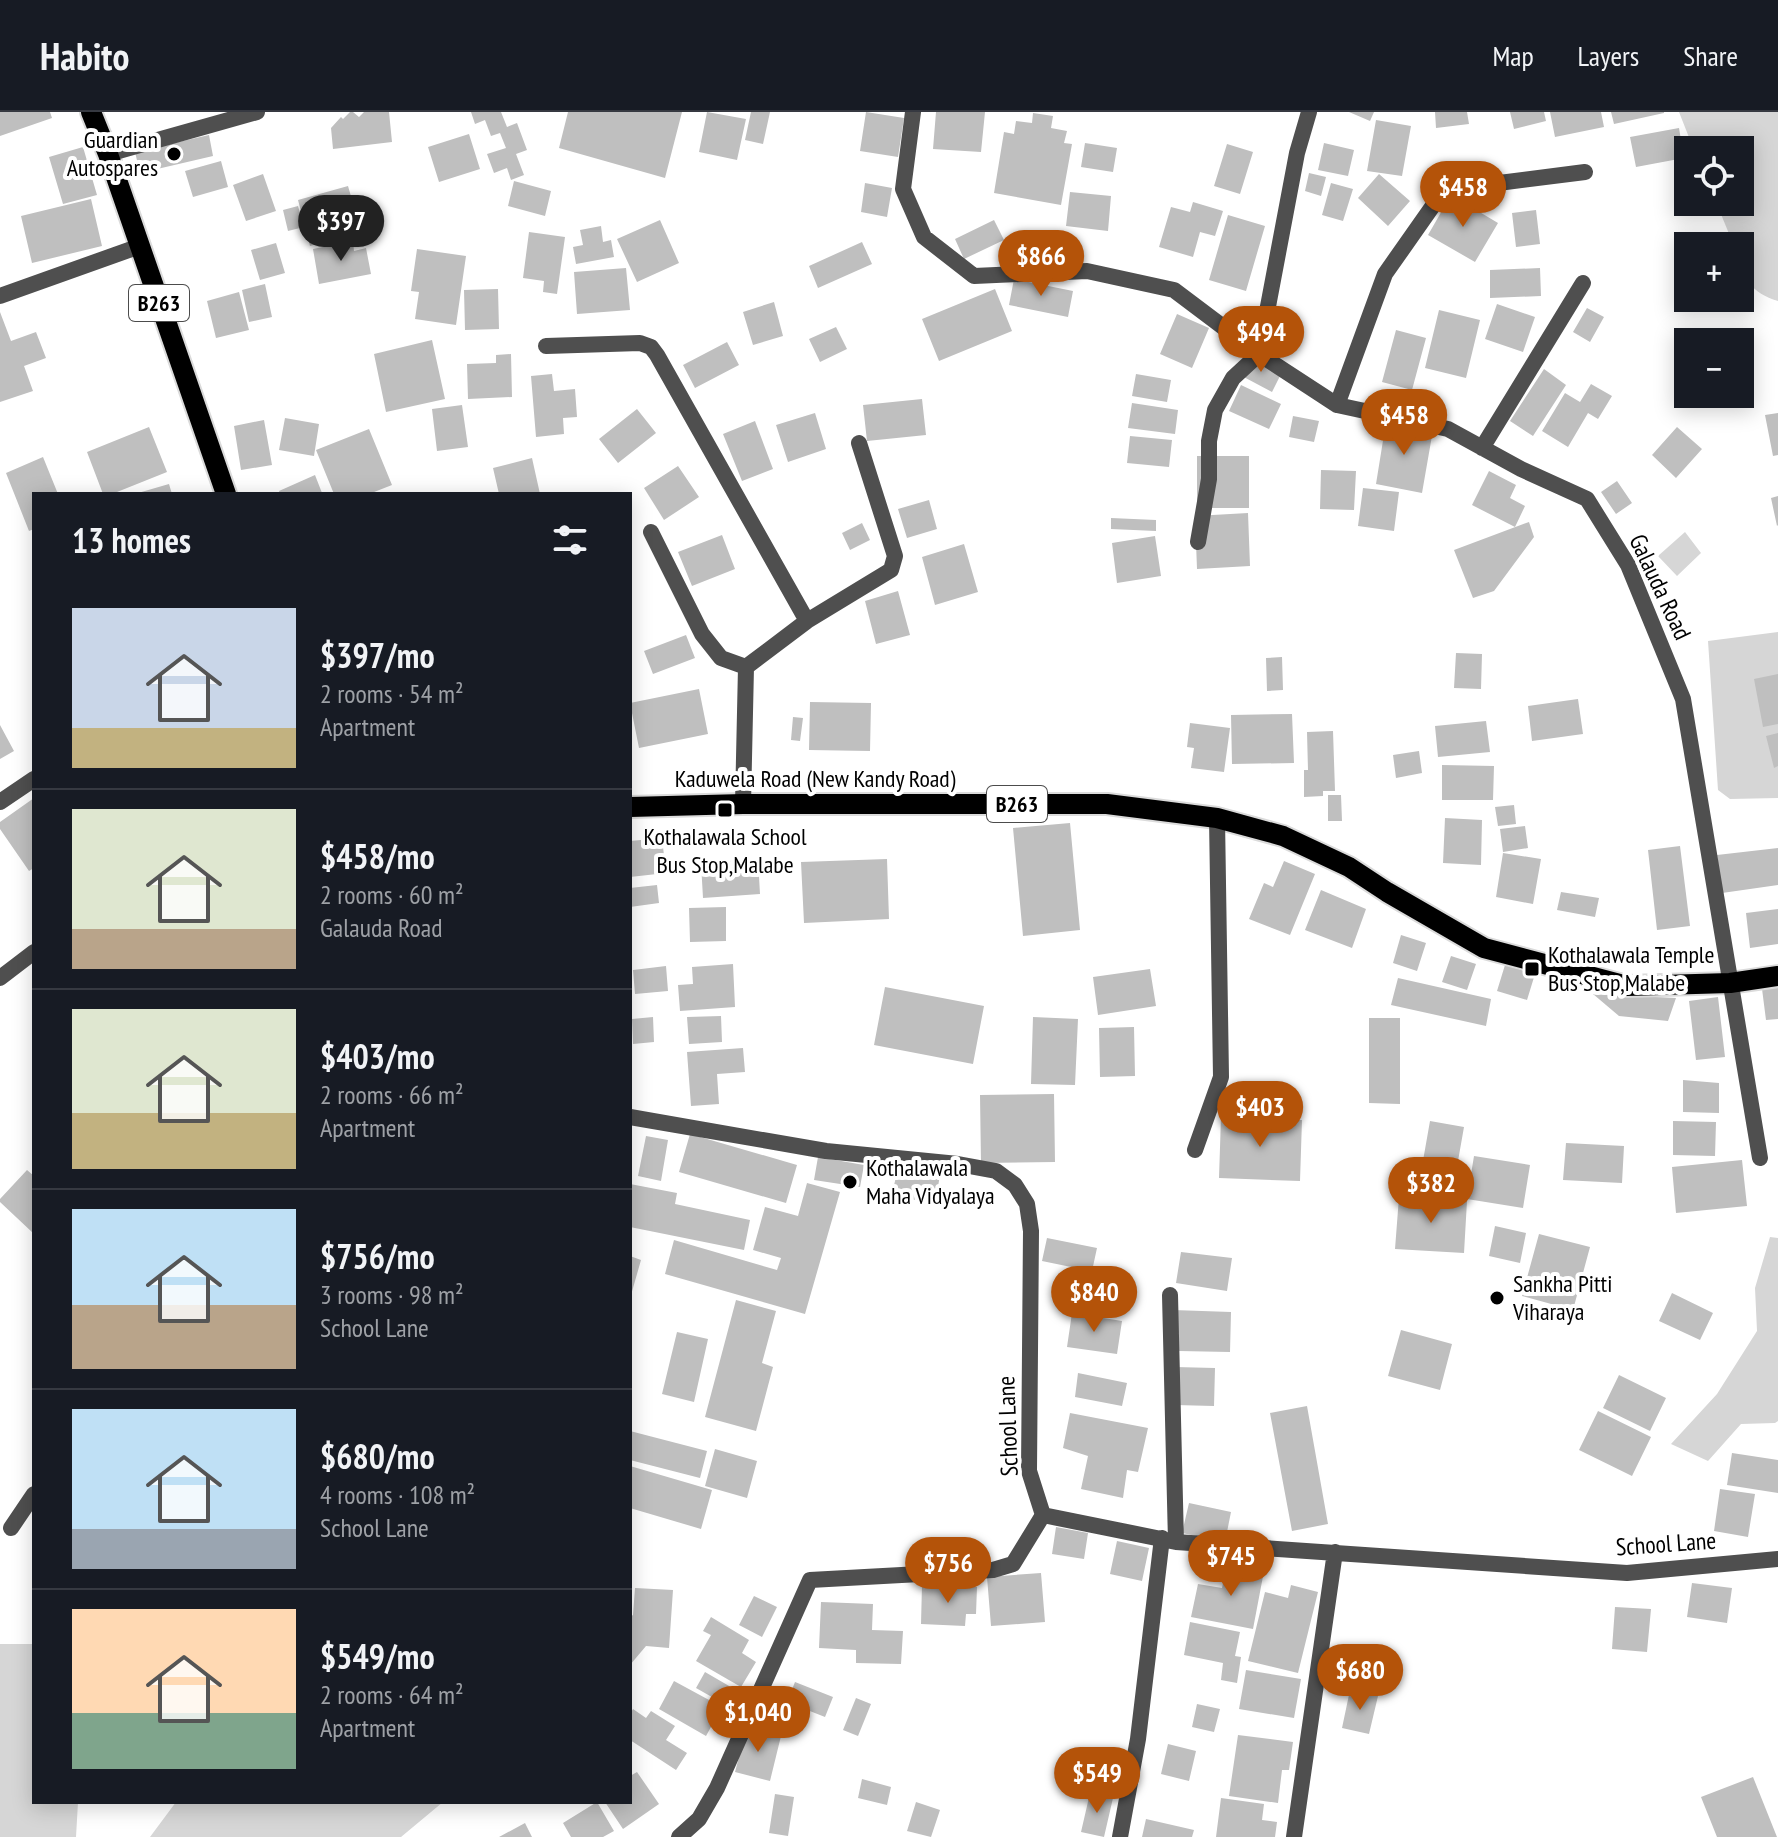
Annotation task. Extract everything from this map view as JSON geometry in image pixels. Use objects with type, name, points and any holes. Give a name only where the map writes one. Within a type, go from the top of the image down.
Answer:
[{"type":"main road","name":"B263","points":[[91,112],[225,492]]},
{"type":"main road","name":"Kaduwela Road (New Kandy Road)","points":[[632,807],[1107,804],[1217,818],[1283,836],[1349,867],[1484,948],[1627,986],[1730,983],[1778,976]]},
{"type":"street","points":[[108,154],[257,112]]},
{"type":"street","name":"Galauda Road","points":[[913,112],[903,189],[924,237],[974,276],[1087,271],[1174,290],[1259,354],[1337,405],[1448,429],[1521,469],[1587,499],[1628,565],[1683,699],[1760,1158]]},
{"type":"street","points":[[1198,542],[1209,479],[1209,441],[1215,410],[1233,378],[1259,354],[1297,153],[1309,112]]},
{"type":"street","points":[[1337,405],[1385,274],[1444,190],[1585,172]]},
{"type":"street","points":[[0,296],[140,246]]},
{"type":"street","points":[[1482,448],[1583,283]]},
{"type":"street","points":[[546,346],[640,343],[651,347],[807,621]]},
{"type":"street","points":[[746,667],[807,621],[891,570],[895,556],[859,443]]},
{"type":"street","points":[[651,532],[702,634],[721,658],[746,667]]},
{"type":"street","points":[[743,804],[746,667]]},
{"type":"street","points":[[0,802],[32,780]]},
{"type":"street","points":[[1195,1150],[1221,1077],[1217,818]]},
{"type":"street","points":[[0,978],[32,954]]},
{"type":"street","name":"School Lane","points":[[632,1117],[826,1151],[983,1168],[996,1171],[1015,1185],[1027,1204],[1031,1231],[1029,1471],[1043,1515],[1169,1540],[1627,1573],[1778,1559]]},
{"type":"street","points":[[1120,1837],[1169,1540],[1170,1295]]},
{"type":"street","points":[[11,1528],[32,1497]]},
{"type":"street","points":[[679,1837],[699,1819],[717,1788],[810,1580],[993,1570],[1013,1564],[1043,1515]]},
{"type":"street","points":[[1294,1837],[1335,1552]]},
{"type":"shaded area","points":[[1679,112],[1778,112],[1778,301],[1754,289],[1754,232],[1728,232],[1722,216],[1754,216],[1754,136],[1688,136]]},
{"type":"shaded area","points":[[1685,532],[1701,553],[1677,576],[1658,556]]},
{"type":"shaded area","points":[[1778,632],[1778,798],[1730,799],[1718,790],[1708,641]]},
{"type":"shaded area","points":[[1770,1237],[1778,1238],[1778,1421],[1741,1424],[1708,1461],[1671,1444],[1717,1394],[1757,1331],[1755,1288]]},
{"type":"shaded area","points":[[0,1644],[32,1644],[32,1804],[78,1804],[76,1837],[0,1837]]},
{"type":"shaded area","points":[[175,1804],[441,1804],[401,1837],[150,1837]]},
{"type":"building","points":[[0,112],[50,112],[52,118],[0,136]]},
{"type":"building","points":[[350,112],[359,117],[364,112],[389,112],[392,142],[333,149],[331,128]]},
{"type":"building","points":[[471,112],[501,112],[507,127],[517,123],[527,150],[516,154],[524,175],[511,180],[507,168],[494,173],[487,154],[506,148],[500,133],[491,136],[485,120],[475,124]]},
{"type":"building","points":[[568,112],[682,112],[665,178],[559,148]]},
{"type":"building","points":[[707,112],[746,119],[737,160],[699,152]]},
{"type":"building","points":[[751,112],[770,112],[763,144],[745,140]]},
{"type":"building","points":[[866,112],[904,118],[898,157],[860,151]]},
{"type":"building","points":[[936,112],[985,112],[981,152],[933,149]]},
{"type":"building","points":[[1349,112],[1374,112],[1370,121]]},
{"type":"building","points":[[1435,112],[1467,112],[1469,124],[1436,128]]},
{"type":"building","points":[[1510,112],[1544,112],[1546,121],[1514,129]]},
{"type":"building","points":[[1550,112],[1601,112],[1604,127],[1555,137]]},
{"type":"building","points":[[1611,112],[1664,112],[1664,113],[1614,124]]},
{"type":"building","points":[[1033,113],[1053,116],[1051,128],[1067,131],[1064,143],[1072,144],[1061,205],[994,193],[1004,132],[1014,134],[1016,121],[1032,123]]},
{"type":"building","points":[[1376,120],[1411,126],[1402,176],[1367,171]]},
{"type":"building","points":[[1679,128],[1680,136],[1674,136],[1674,160],[1636,167],[1630,137]]},
{"type":"building","points":[[469,134],[480,169],[439,182],[428,147]]},
{"type":"building","name":"Guardian Autospares","points":[[209,135],[213,156],[140,173],[135,152]]},
{"type":"building","points":[[1085,143],[1117,148],[1113,172],[1081,167]]},
{"type":"building","points":[[1324,143],[1354,150],[1348,176],[1318,170]]},
{"type":"building","points":[[1227,144],[1253,152],[1240,194],[1214,186]]},
{"type":"building","points":[[83,147],[97,195],[63,204],[49,157]]},
{"type":"building","points":[[221,161],[228,187],[193,197],[185,171]]},
{"type":"building","points":[[1309,173],[1326,177],[1321,196],[1305,191]]},
{"type":"building","points":[[263,174],[276,211],[246,221],[233,185]]},
{"type":"building","points":[[1379,174],[1410,201],[1388,226],[1358,198]]},
{"type":"building","points":[[514,181],[551,191],[545,216],[508,206]]},
{"type":"building","points":[[865,183],[892,188],[887,217],[861,212]]},
{"type":"building","points":[[1331,183],[1353,189],[1343,221],[1322,215]]},
{"type":"building","points":[[348,186],[361,231],[310,246],[298,200]]},
{"type":"building","points":[[1070,192],[1111,196],[1108,231],[1066,226]]},
{"type":"building","points":[[1451,195],[1498,223],[1475,262],[1428,235]]},
{"type":"building","points":[[91,199],[102,246],[32,263],[21,216]]},
{"type":"building","points":[[1193,202],[1223,211],[1215,236],[1200,232],[1193,257],[1159,247],[1171,207],[1190,212]]},
{"type":"building","points":[[298,206],[304,227],[288,231],[283,210]]},
{"type":"building","points":[[1536,210],[1540,244],[1516,247],[1512,213]]},
{"type":"building","points":[[1228,215],[1265,226],[1246,291],[1209,280]]},
{"type":"building","points":[[660,220],[679,263],[637,282],[617,239]]},
{"type":"building","points":[[994,220],[1004,240],[964,259],[955,239]]},
{"type":"building","points":[[601,226],[603,242],[611,240],[614,257],[576,264],[573,247],[583,245],[580,230]]},
{"type":"building","points":[[529,232],[565,237],[557,294],[543,292],[544,281],[523,278]]},
{"type":"building","points":[[353,241],[354,251],[366,248],[371,274],[319,284],[313,249]]},
{"type":"building","points":[[862,242],[872,264],[818,288],[809,266]]},
{"type":"building","points":[[276,243],[285,273],[260,280],[251,250]]},
{"type":"building","points":[[417,249],[466,256],[456,325],[415,319],[419,292],[411,291]]},
{"type":"building","points":[[626,268],[630,310],[577,314],[574,272]]},
{"type":"building","points":[[1540,268],[1541,296],[1490,298],[1490,270]]},
{"type":"building","points":[[1014,279],[1073,291],[1068,317],[1009,305]]},
{"type":"building","points":[[265,284],[272,317],[249,322],[242,290]]},
{"type":"building","points":[[498,289],[499,329],[465,330],[464,290]]},
{"type":"building","points":[[995,289],[1012,331],[939,361],[922,319]]},
{"type":"building","points":[[239,292],[249,330],[216,338],[207,301]]},
{"type":"building","points":[[774,302],[783,336],[753,345],[743,312]]},
{"type":"building","points":[[1497,304],[1535,317],[1523,352],[1485,339]]},
{"type":"building","points":[[1587,308],[1604,317],[1590,342],[1573,332]]},
{"type":"building","points":[[1439,310],[1480,320],[1466,378],[1425,368]]},
{"type":"building","points":[[0,312],[11,341],[36,332],[46,358],[24,366],[33,391],[0,402]]},
{"type":"building","points":[[1177,314],[1209,328],[1192,368],[1160,354]]},
{"type":"building","points":[[836,327],[847,349],[820,362],[809,339]]},
{"type":"building","points":[[1396,330],[1426,338],[1412,390],[1382,382]]},
{"type":"building","points":[[432,340],[445,399],[386,412],[374,354]]},
{"type":"building","points":[[727,342],[739,365],[695,388],[683,365]]},
{"type":"building","points":[[511,354],[512,397],[468,399],[467,364],[496,363],[496,355]]},
{"type":"building","points":[[1251,355],[1282,372],[1272,392],[1240,375]]},
{"type":"building","points":[[1544,369],[1566,385],[1533,436],[1510,421]]},
{"type":"building","points":[[552,374],[554,391],[575,389],[577,417],[563,418],[564,434],[536,437],[531,376]]},
{"type":"building","points":[[1136,374],[1171,380],[1167,402],[1132,396]]},
{"type":"building","points":[[1591,384],[1612,396],[1598,419],[1588,413],[1568,447],[1542,431],[1565,393],[1580,402]]},
{"type":"building","points":[[1241,385],[1281,404],[1269,429],[1229,411]]},
{"type":"building","points":[[922,399],[926,435],[867,441],[863,405]]},
{"type":"building","points":[[1132,403],[1178,410],[1175,434],[1128,428]]},
{"type":"building","points":[[462,405],[468,447],[437,451],[432,409]]},
{"type":"building","points":[[637,409],[656,433],[618,463],[599,439]]},
{"type":"building","points":[[815,413],[826,449],[788,462],[776,425]]},
{"type":"building","points":[[1778,413],[1778,455],[1773,456],[1765,415]]},
{"type":"building","points":[[1293,416],[1319,421],[1314,442],[1289,437]]},
{"type":"building","points":[[285,418],[319,424],[314,456],[279,450]]},
{"type":"building","points":[[264,420],[272,465],[241,470],[234,426]]},
{"type":"building","points":[[755,421],[773,469],[742,481],[723,434]]},
{"type":"building","points":[[1386,422],[1433,430],[1422,493],[1376,484]]},
{"type":"building","points":[[149,427],[167,472],[117,492],[102,492],[87,452]]},
{"type":"building","points":[[1677,427],[1702,449],[1676,478],[1652,455]]},
{"type":"building","points":[[369,429],[392,485],[374,492],[333,492],[316,450]]},
{"type":"building","points":[[1130,436],[1172,440],[1169,467],[1127,463]]},
{"type":"building","points":[[1197,456],[1249,456],[1249,508],[1197,508]]},
{"type":"building","points":[[43,457],[57,492],[32,492],[32,530],[29,531],[6,473]]},
{"type":"building","points":[[532,458],[540,492],[499,492],[493,468]]},
{"type":"building","points":[[678,466],[699,497],[664,520],[644,488]]},
{"type":"building","points":[[1321,470],[1356,471],[1354,510],[1320,509]]},
{"type":"building","points":[[1489,471],[1516,485],[1510,498],[1525,506],[1515,527],[1472,505]]},
{"type":"building","points":[[315,475],[322,492],[279,492]]},
{"type":"building","points":[[1617,481],[1632,503],[1616,514],[1601,492]]},
{"type":"building","points":[[169,484],[171,492],[141,492]]},
{"type":"building","points":[[1363,488],[1399,492],[1394,531],[1358,526]]},
{"type":"building","points":[[1778,496],[1778,525],[1777,526],[1771,498]]},
{"type":"building","points":[[929,500],[937,529],[907,538],[898,509]]},
{"type":"building","points":[[1248,513],[1250,566],[1197,569],[1195,516]]},
{"type":"building","points":[[1111,518],[1156,520],[1156,531],[1111,529]]},
{"type":"building","points":[[1529,522],[1534,537],[1494,591],[1473,598],[1454,550]]},
{"type":"building","points":[[862,523],[870,540],[850,550],[842,533]]},
{"type":"building","points":[[722,535],[735,569],[692,586],[678,552]]},
{"type":"building","points":[[1155,536],[1161,576],[1117,583],[1112,543]]},
{"type":"building","points":[[964,544],[978,592],[935,605],[922,557]]},
{"type":"building","points":[[898,591],[910,635],[876,644],[865,601]]},
{"type":"building","points":[[686,635],[695,658],[653,674],[644,651]]},
{"type":"building","points":[[1456,653],[1482,654],[1481,689],[1454,688]]},
{"type":"building","points":[[1282,657],[1283,690],[1267,691],[1266,658]]},
{"type":"building","points":[[1778,674],[1778,724],[1763,727],[1754,679]]},
{"type":"building","points":[[699,689],[708,734],[639,748],[632,703]]},
{"type":"building","points":[[1578,699],[1583,734],[1532,741],[1528,706]]},
{"type":"building","points":[[810,702],[871,703],[870,751],[809,750]]},
{"type":"building","points":[[1292,714],[1294,763],[1232,764],[1231,715]]},
{"type":"building","points":[[793,717],[803,718],[800,741],[791,740]]},
{"type":"building","points":[[1486,721],[1490,752],[1438,757],[1435,726]]},
{"type":"building","points":[[1190,723],[1230,728],[1224,772],[1191,768],[1194,748],[1187,747]]},
{"type":"building","points":[[0,725],[14,751],[0,759]]},
{"type":"building","points":[[1333,731],[1335,791],[1323,791],[1323,796],[1304,797],[1304,770],[1308,770],[1307,732]]},
{"type":"building","points":[[1778,733],[1778,766],[1774,768],[1766,736]]},
{"type":"building","points":[[1419,751],[1422,773],[1396,778],[1393,755]]},
{"type":"building","points":[[1442,765],[1494,766],[1493,800],[1442,800]]},
{"type":"building","points":[[1328,795],[1341,795],[1342,821],[1328,821]]},
{"type":"building","points":[[32,799],[32,869],[29,871],[0,829],[0,822]]},
{"type":"building","points":[[1514,805],[1516,824],[1498,826],[1495,807]]},
{"type":"building","points":[[1445,818],[1482,820],[1481,865],[1443,863]]},
{"type":"building","points":[[1070,823],[1080,930],[1023,936],[1013,828]]},
{"type":"building","points":[[1525,826],[1528,848],[1503,852],[1500,829]]},
{"type":"building","points":[[662,838],[666,873],[632,877],[632,841]]},
{"type":"building","points":[[1680,846],[1690,926],[1657,930],[1648,850]]},
{"type":"building","points":[[1778,848],[1778,885],[1722,893],[1717,855]]},
{"type":"building","points":[[1503,853],[1541,859],[1533,904],[1496,897]]},
{"type":"building","points":[[758,859],[760,894],[703,898],[701,863]]},
{"type":"building","points":[[887,859],[889,919],[804,923],[801,862]]},
{"type":"building","points":[[1284,861],[1315,874],[1290,935],[1249,919],[1264,883],[1273,887]]},
{"type":"building","points":[[657,885],[659,903],[632,907],[632,888]]},
{"type":"building","points":[[1321,890],[1366,909],[1352,948],[1305,930]]},
{"type":"building","points":[[1561,892],[1599,898],[1595,917],[1557,910]]},
{"type":"building","points":[[726,907],[726,941],[690,942],[689,908]]},
{"type":"building","points":[[1778,909],[1778,944],[1750,948],[1746,913]]},
{"type":"building","points":[[1401,935],[1426,943],[1417,971],[1393,963]]},
{"type":"building","points":[[1451,956],[1476,964],[1467,990],[1442,982]]},
{"type":"building","points":[[733,964],[735,1007],[680,1011],[678,985],[693,984],[692,967]]},
{"type":"building","points":[[1505,965],[1535,974],[1527,1000],[1497,991]]},
{"type":"building","points":[[666,966],[668,991],[635,994],[633,970]]},
{"type":"building","points":[[1150,969],[1156,1006],[1098,1015],[1093,977]]},
{"type":"building","points":[[1398,978],[1491,999],[1486,1026],[1391,1005]]},
{"type":"building","points":[[1778,979],[1778,1019],[1766,1020],[1761,981]]},
{"type":"building","points":[[885,987],[984,1006],[973,1064],[874,1045]]},
{"type":"building","points":[[1593,994],[1676,998],[1668,1021],[1619,1016]]},
{"type":"building","points":[[1718,997],[1725,1057],[1696,1060],[1689,1001]]},
{"type":"building","points":[[721,1016],[722,1042],[689,1044],[687,1017]]},
{"type":"building","points":[[653,1017],[654,1042],[633,1044],[632,1019]]},
{"type":"building","points":[[1033,1017],[1078,1019],[1075,1085],[1031,1084]]},
{"type":"building","points":[[1369,1018],[1400,1018],[1400,1104],[1369,1103]]},
{"type":"building","points":[[1134,1027],[1135,1076],[1100,1077],[1099,1028]]},
{"type":"building","points":[[743,1048],[745,1072],[717,1074],[719,1104],[691,1106],[687,1052]]},
{"type":"building","points":[[1683,1080],[1719,1083],[1719,1113],[1683,1112]]},
{"type":"building","points":[[1054,1094],[1055,1162],[981,1163],[980,1095]]},
{"type":"building","points":[[1221,1117],[1302,1120],[1300,1181],[1219,1178]]},
{"type":"building","points":[[1430,1121],[1464,1127],[1452,1195],[1418,1189]]},
{"type":"building","points":[[1673,1121],[1716,1122],[1715,1156],[1673,1155]]},
{"type":"building","points":[[690,1134],[797,1165],[786,1203],[679,1172]]},
{"type":"building","points":[[646,1136],[668,1140],[661,1181],[638,1176]]},
{"type":"building","points":[[1566,1143],[1624,1146],[1622,1183],[1563,1180]]},
{"type":"building","points":[[1474,1156],[1530,1165],[1523,1208],[1467,1199]]},
{"type":"building","points":[[818,1157],[864,1165],[860,1187],[814,1180]]},
{"type":"building","points":[[1742,1160],[1747,1206],[1676,1213],[1672,1167]]},
{"type":"building","points":[[898,1167],[940,1175],[935,1204],[892,1195]]},
{"type":"building","points":[[27,1170],[32,1174],[32,1232],[0,1202]]},
{"type":"building","points":[[807,1183],[840,1192],[805,1314],[665,1274],[674,1240],[777,1270],[781,1258],[753,1250],[765,1207],[798,1216]]},
{"type":"building","points":[[632,1184],[677,1193],[675,1204],[750,1220],[744,1250],[632,1227]]},
{"type":"building","points":[[1399,1197],[1467,1201],[1464,1253],[1395,1249]]},
{"type":"building","points":[[1495,1226],[1526,1233],[1520,1263],[1489,1256]]},
{"type":"building","points":[[1539,1234],[1590,1247],[1573,1310],[1522,1296]]},
{"type":"building","points":[[1047,1238],[1097,1248],[1092,1271],[1123,1277],[1118,1306],[1070,1297],[1076,1268],[1042,1261]]},
{"type":"building","points":[[1181,1252],[1232,1258],[1227,1291],[1176,1283]]},
{"type":"building","points":[[632,1257],[641,1260],[632,1292]]},
{"type":"building","points":[[1672,1293],[1713,1313],[1700,1340],[1659,1321]]},
{"type":"building","points":[[736,1300],[776,1311],[762,1363],[773,1367],[756,1431],[705,1417]]},
{"type":"building","points":[[1173,1310],[1231,1312],[1230,1352],[1179,1351],[1179,1333],[1172,1333]]},
{"type":"building","points":[[1072,1313],[1122,1321],[1117,1354],[1067,1347]]},
{"type":"building","points":[[1401,1330],[1452,1344],[1440,1390],[1388,1376]]},
{"type":"building","points":[[677,1332],[708,1339],[694,1402],[662,1394]]},
{"type":"building","points":[[1175,1367],[1215,1368],[1214,1406],[1175,1405]]},
{"type":"building","points":[[1078,1373],[1127,1383],[1122,1406],[1075,1397]]},
{"type":"building","points":[[1619,1375],[1666,1398],[1650,1431],[1603,1408]]},
{"type":"building","points":[[1307,1406],[1328,1524],[1292,1531],[1270,1413]]},
{"type":"building","points":[[1598,1411],[1651,1437],[1632,1476],[1579,1450]]},
{"type":"building","points":[[1070,1413],[1148,1428],[1138,1472],[1127,1470],[1123,1498],[1081,1489],[1088,1456],[1063,1448]]},
{"type":"building","points":[[632,1432],[707,1451],[700,1478],[632,1461]]},
{"type":"building","points":[[715,1449],[757,1461],[747,1498],[705,1486]]},
{"type":"building","points":[[1732,1453],[1778,1460],[1778,1493],[1727,1485]]},
{"type":"building","points":[[632,1467],[712,1490],[701,1529],[632,1509]]},
{"type":"building","points":[[1720,1489],[1755,1494],[1748,1537],[1714,1531]]},
{"type":"building","points":[[1189,1503],[1231,1512],[1225,1542],[1182,1533]]},
{"type":"building","points":[[1056,1527],[1088,1533],[1084,1559],[1052,1554]]},
{"type":"building","points":[[1117,1541],[1149,1548],[1142,1581],[1110,1574]]},
{"type":"building","points":[[1227,1564],[1264,1571],[1253,1629],[1191,1617],[1198,1584],[1222,1588]]},
{"type":"building","points":[[1041,1573],[1045,1622],[991,1626],[987,1577]]},
{"type":"building","points":[[1692,1583],[1732,1588],[1727,1623],[1687,1617]]},
{"type":"building","points":[[922,1585],[977,1587],[976,1614],[966,1614],[965,1626],[921,1624]]},
{"type":"building","points":[[1291,1585],[1318,1592],[1298,1673],[1248,1661],[1265,1592],[1288,1598]]},
{"type":"building","points":[[635,1588],[673,1590],[669,1648],[646,1646],[632,1663]]},
{"type":"building","points":[[754,1596],[777,1607],[762,1637],[739,1625]]},
{"type":"building","points":[[821,1602],[873,1604],[872,1630],[903,1631],[901,1664],[856,1663],[856,1650],[819,1648]]},
{"type":"building","points":[[1615,1607],[1651,1609],[1647,1652],[1612,1649]]},
{"type":"building","points":[[711,1617],[749,1640],[742,1653],[756,1662],[741,1687],[696,1661],[711,1635],[703,1631]]},
{"type":"building","points":[[1190,1622],[1240,1632],[1235,1656],[1241,1657],[1237,1683],[1221,1680],[1223,1663],[1184,1655]]},
{"type":"building","points":[[1246,1670],[1301,1679],[1294,1718],[1239,1709]]},
{"type":"building","points":[[705,1672],[736,1690],[726,1705],[696,1688]]},
{"type":"building","points":[[674,1681],[722,1707],[706,1736],[659,1709]]},
{"type":"building","points":[[795,1682],[833,1697],[825,1717],[787,1702]]},
{"type":"building","points":[[1350,1690],[1378,1696],[1369,1734],[1342,1728]]},
{"type":"building","points":[[856,1698],[871,1704],[858,1736],[843,1730]]},
{"type":"building","points":[[1197,1704],[1220,1709],[1214,1732],[1192,1727]]},
{"type":"building","points":[[632,1711],[646,1718],[651,1711],[675,1726],[666,1740],[687,1753],[676,1770],[632,1741]]},
{"type":"building","points":[[747,1727],[781,1736],[770,1781],[735,1772]]},
{"type":"building","points":[[1238,1735],[1293,1742],[1289,1770],[1282,1770],[1278,1803],[1229,1796]]},
{"type":"building","points":[[1168,1744],[1196,1751],[1189,1781],[1161,1774]]},
{"type":"building","points":[[637,1772],[659,1804],[623,1829],[606,1804],[632,1804],[632,1775]]},
{"type":"building","points":[[1753,1777],[1777,1837],[1717,1837],[1701,1797]]},
{"type":"building","points":[[862,1779],[891,1787],[887,1805],[858,1798]]},
{"type":"building","points":[[1090,1793],[1113,1798],[1104,1837],[1081,1832]]},
{"type":"building","points":[[775,1794],[794,1797],[788,1836],[769,1833]]},
{"type":"building","points":[[1221,1798],[1264,1804],[1262,1820],[1277,1822],[1275,1837],[1216,1837]]},
{"type":"building","points":[[916,1802],[940,1810],[931,1837],[907,1831]]},
{"type":"building","points":[[598,1804],[614,1831],[603,1837],[571,1837],[563,1823]]},
{"type":"building","points":[[1146,1819],[1194,1830],[1192,1837],[1142,1837]]},
{"type":"building","points":[[525,1823],[532,1837],[499,1837]]},
{"type":"place","name":"Guardian Autospares","points":[[174,154]]},
{"type":"place","name":"Kothalawala School Bus Stop,Malabe","points":[[725,810]]},
{"type":"place","name":"Kothalawala Temple Bus Stop,Malabe","points":[[1532,969]]},
{"type":"place","name":"Kothalawala Maha Vidyalaya","points":[[850,1182]]},
{"type":"place","name":"Sankha Pitti Viharaya","points":[[1497,1298]]}]
